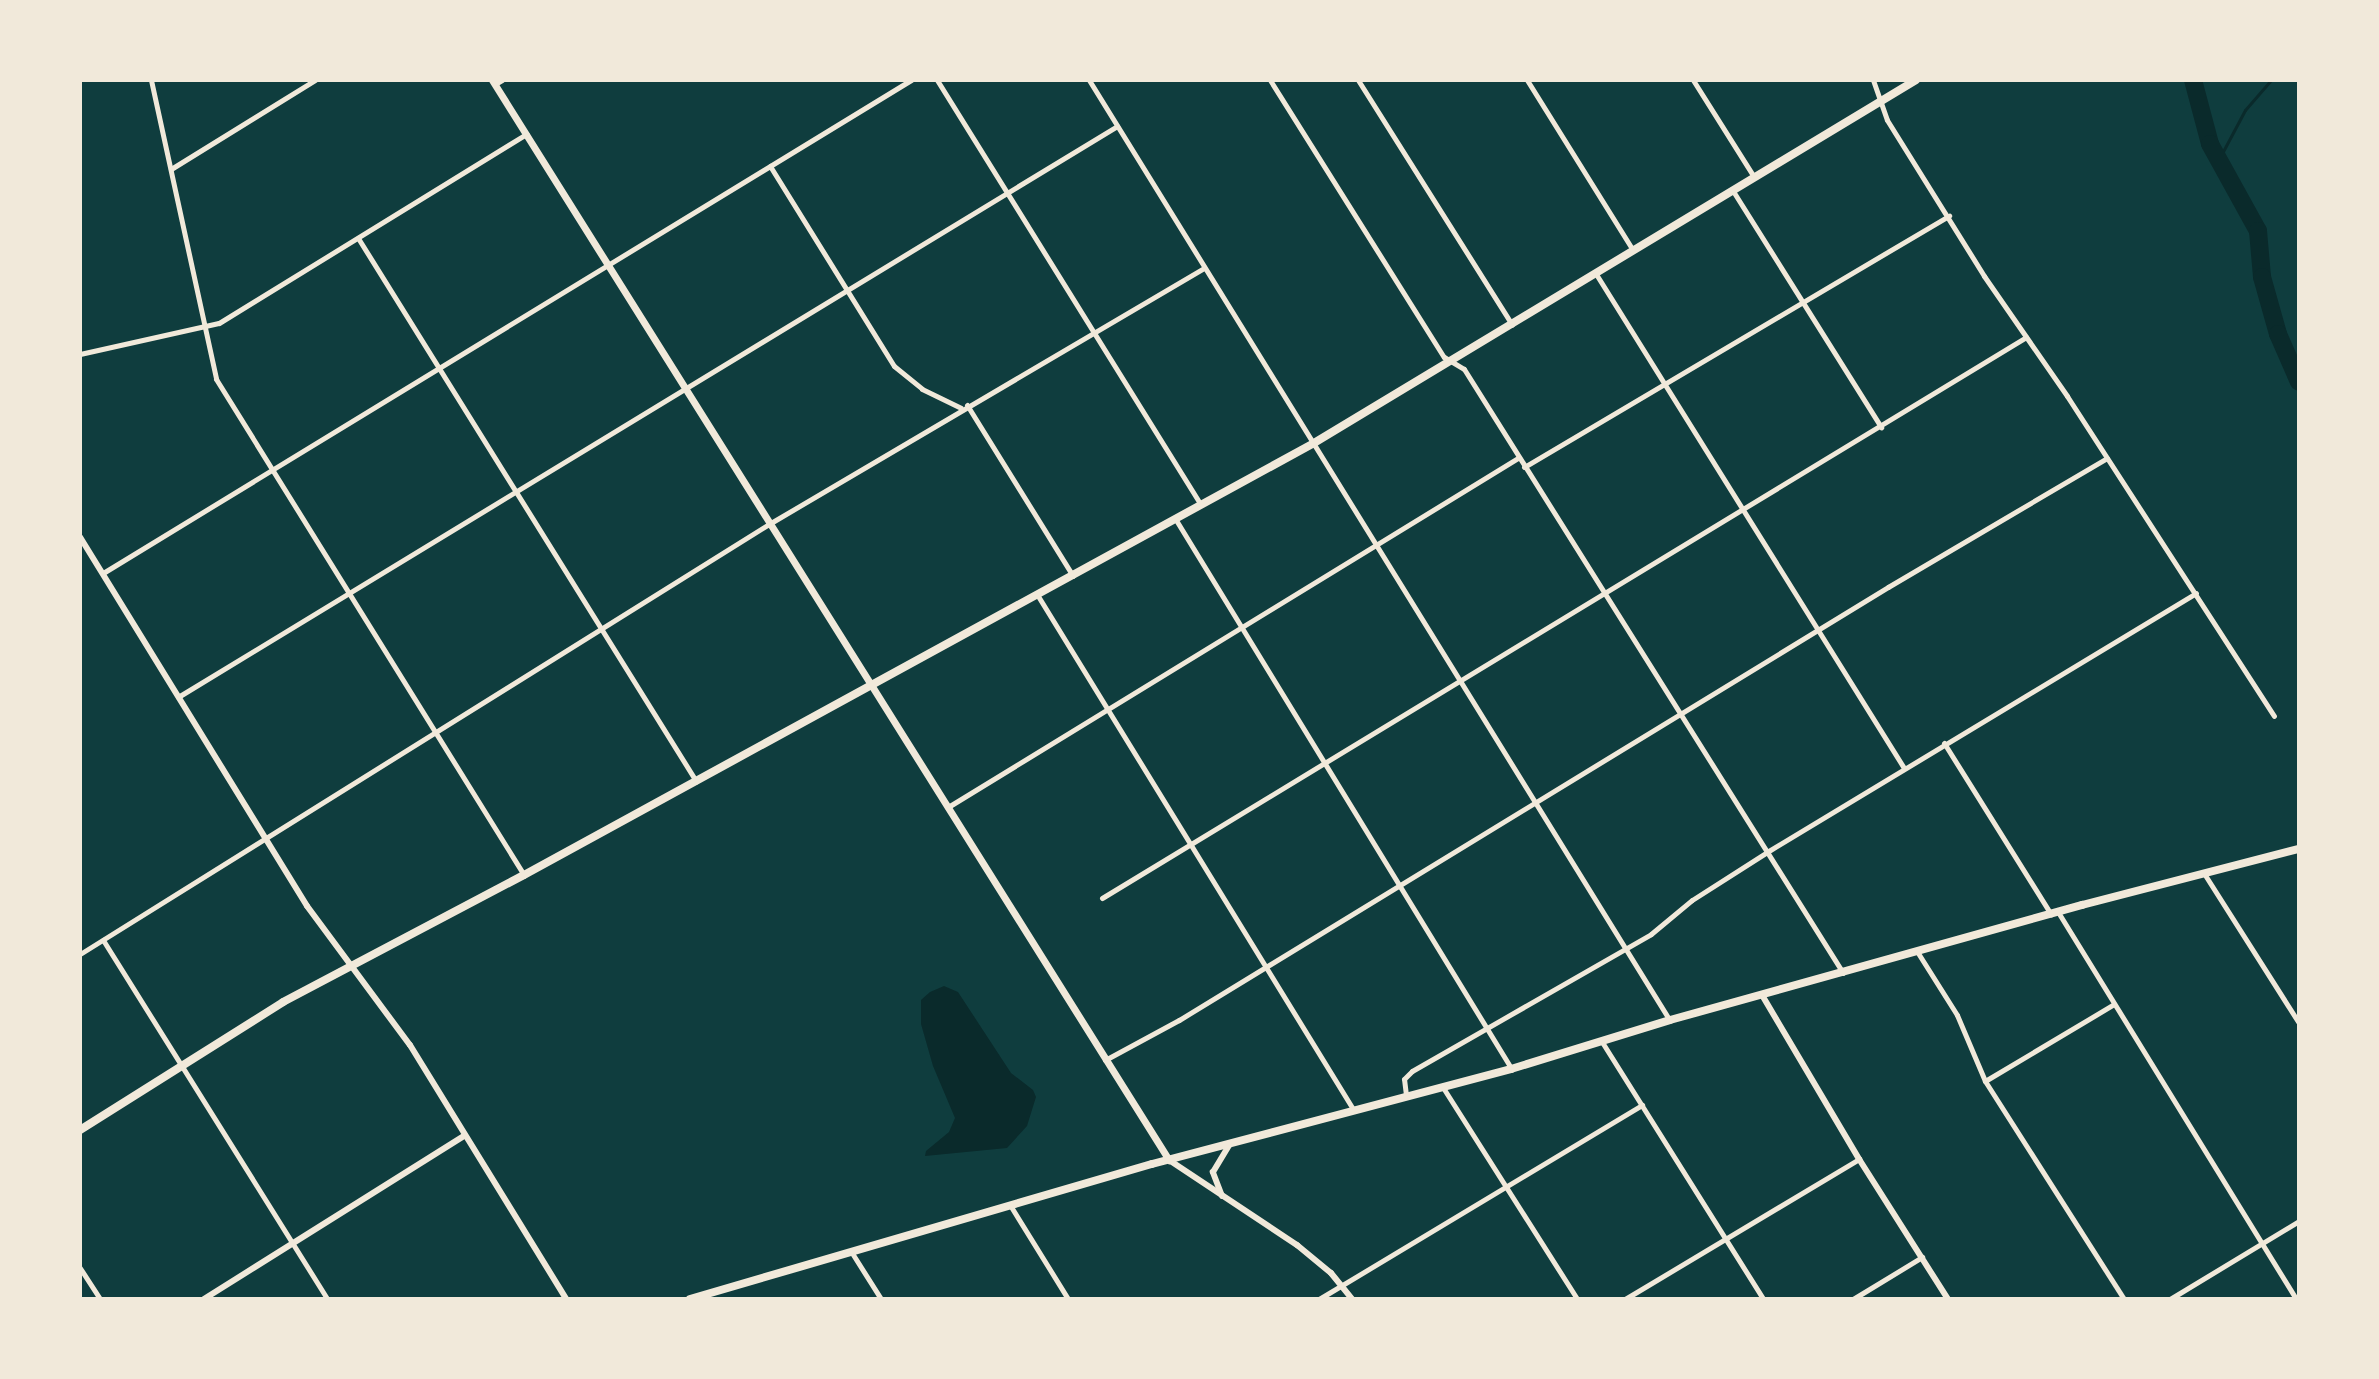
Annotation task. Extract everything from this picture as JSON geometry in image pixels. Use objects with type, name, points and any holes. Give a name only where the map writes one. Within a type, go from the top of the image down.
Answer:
[{"type":"highway","points":[[80,1130],[283,1002],[524,875],[1314,443],[1513,326],[1916,80]]},
{"type":"highway","points":[[690,1299],[708,1297],[1010,1204],[1442,1085],[1511,1069],[1670,1020],[2054,913],[2299,849]]},
{"type":"main road","points":[[497,81],[607,265],[1169,1160]]},
{"type":"street","points":[[151,80],[216,379],[524,875]]},
{"type":"street","points":[[171,169],[315,80]]},
{"type":"street","points":[[103,573],[911,80]]},
{"type":"street","points":[[937,80],[1202,506]]},
{"type":"street","points":[[1089,80],[1670,1020]]},
{"type":"street","points":[[1270,80],[1444,357],[1464,369],[1844,974]]},
{"type":"street","points":[[1358,80],[1513,326]]},
{"type":"street","points":[[1527,80],[1634,251]]},
{"type":"street","points":[[1693,80],[1754,178]]},
{"type":"street","points":[[1873,80],[1887,120],[1984,276],[2196,593],[2274,716]]},
{"type":"street","points":[[177,697],[348,596],[845,289],[1117,126]]},
{"type":"street","points":[[80,354],[219,323],[527,133]]},
{"type":"street","points":[[770,166],[894,366],[922,389],[964,407],[1073,577]]},
{"type":"street","points":[[1733,191],[1881,427]]},
{"type":"street","points":[[1524,467],[1666,386],[1949,216]]},
{"type":"street","points":[[358,238],[696,781]]},
{"type":"street","points":[[80,954],[769,524],[1204,268]]},
{"type":"street","points":[[1596,274],[1904,768]]},
{"type":"street","points":[[1102,898],[2026,337]]},
{"type":"street","points":[[947,807],[1518,458]]},
{"type":"street","points":[[1105,1060],[1266,967],[1818,630],[2107,458]]},
{"type":"street","points":[[1176,520],[1511,1069]]},
{"type":"street","points":[[80,537],[265,839],[349,966],[410,1045],[566,1299]]},
{"type":"street","points":[[1406,1095],[1403,1084],[1408,1075],[1624,949],[1767,852],[2196,593]]},
{"type":"street","points":[[1038,596],[1353,1109]]},
{"type":"street","points":[[1944,743],[2114,1004],[2296,1299]]},
{"type":"street","points":[[2205,875],[2299,1023]]},
{"type":"street","points":[[102,940],[327,1299]]},
{"type":"street","points":[[1918,953],[1957,1015],[1985,1081],[2124,1299]]},
{"type":"street","points":[[1762,995],[1859,1159],[1948,1299]]},
{"type":"street","points":[[1985,1081],[2114,1004]]},
{"type":"street","points":[[1601,1041],[1763,1299]]},
{"type":"street","points":[[1442,1085],[1577,1299]]},
{"type":"street","points":[[1319,1299],[1642,1105]]},
{"type":"street","points":[[204,1299],[464,1136]]},
{"type":"street","points":[[1225,1198],[1218,1190],[1213,1172],[1229,1145]]},
{"type":"street","points":[[1625,1299],[1859,1159]]},
{"type":"street","points":[[1169,1160],[1297,1245],[1342,1285],[1352,1299]]},
{"type":"street","points":[[1010,1204],[1068,1299]]},
{"type":"street","points":[[2170,1299],[2299,1221]]},
{"type":"street","points":[[852,1253],[881,1299]]},
{"type":"street","points":[[1853,1299],[1922,1257]]},
{"type":"street","points":[[80,1268],[100,1299]]},
{"type":"water","points":[[944,986],[958,992],[1011,1073],[1033,1090],[1036,1097],[1027,1126],[1007,1148],[925,1156],[926,1151],[949,1132],[955,1118],[933,1066],[921,1024],[921,1000]]},
{"type":"waterway","points":[[2193,80],[2210,144],[2258,231],[2262,277],[2278,334],[2299,382]]},
{"type":"waterway","points":[[2220,157],[2245,110],[2271,80]]}]
